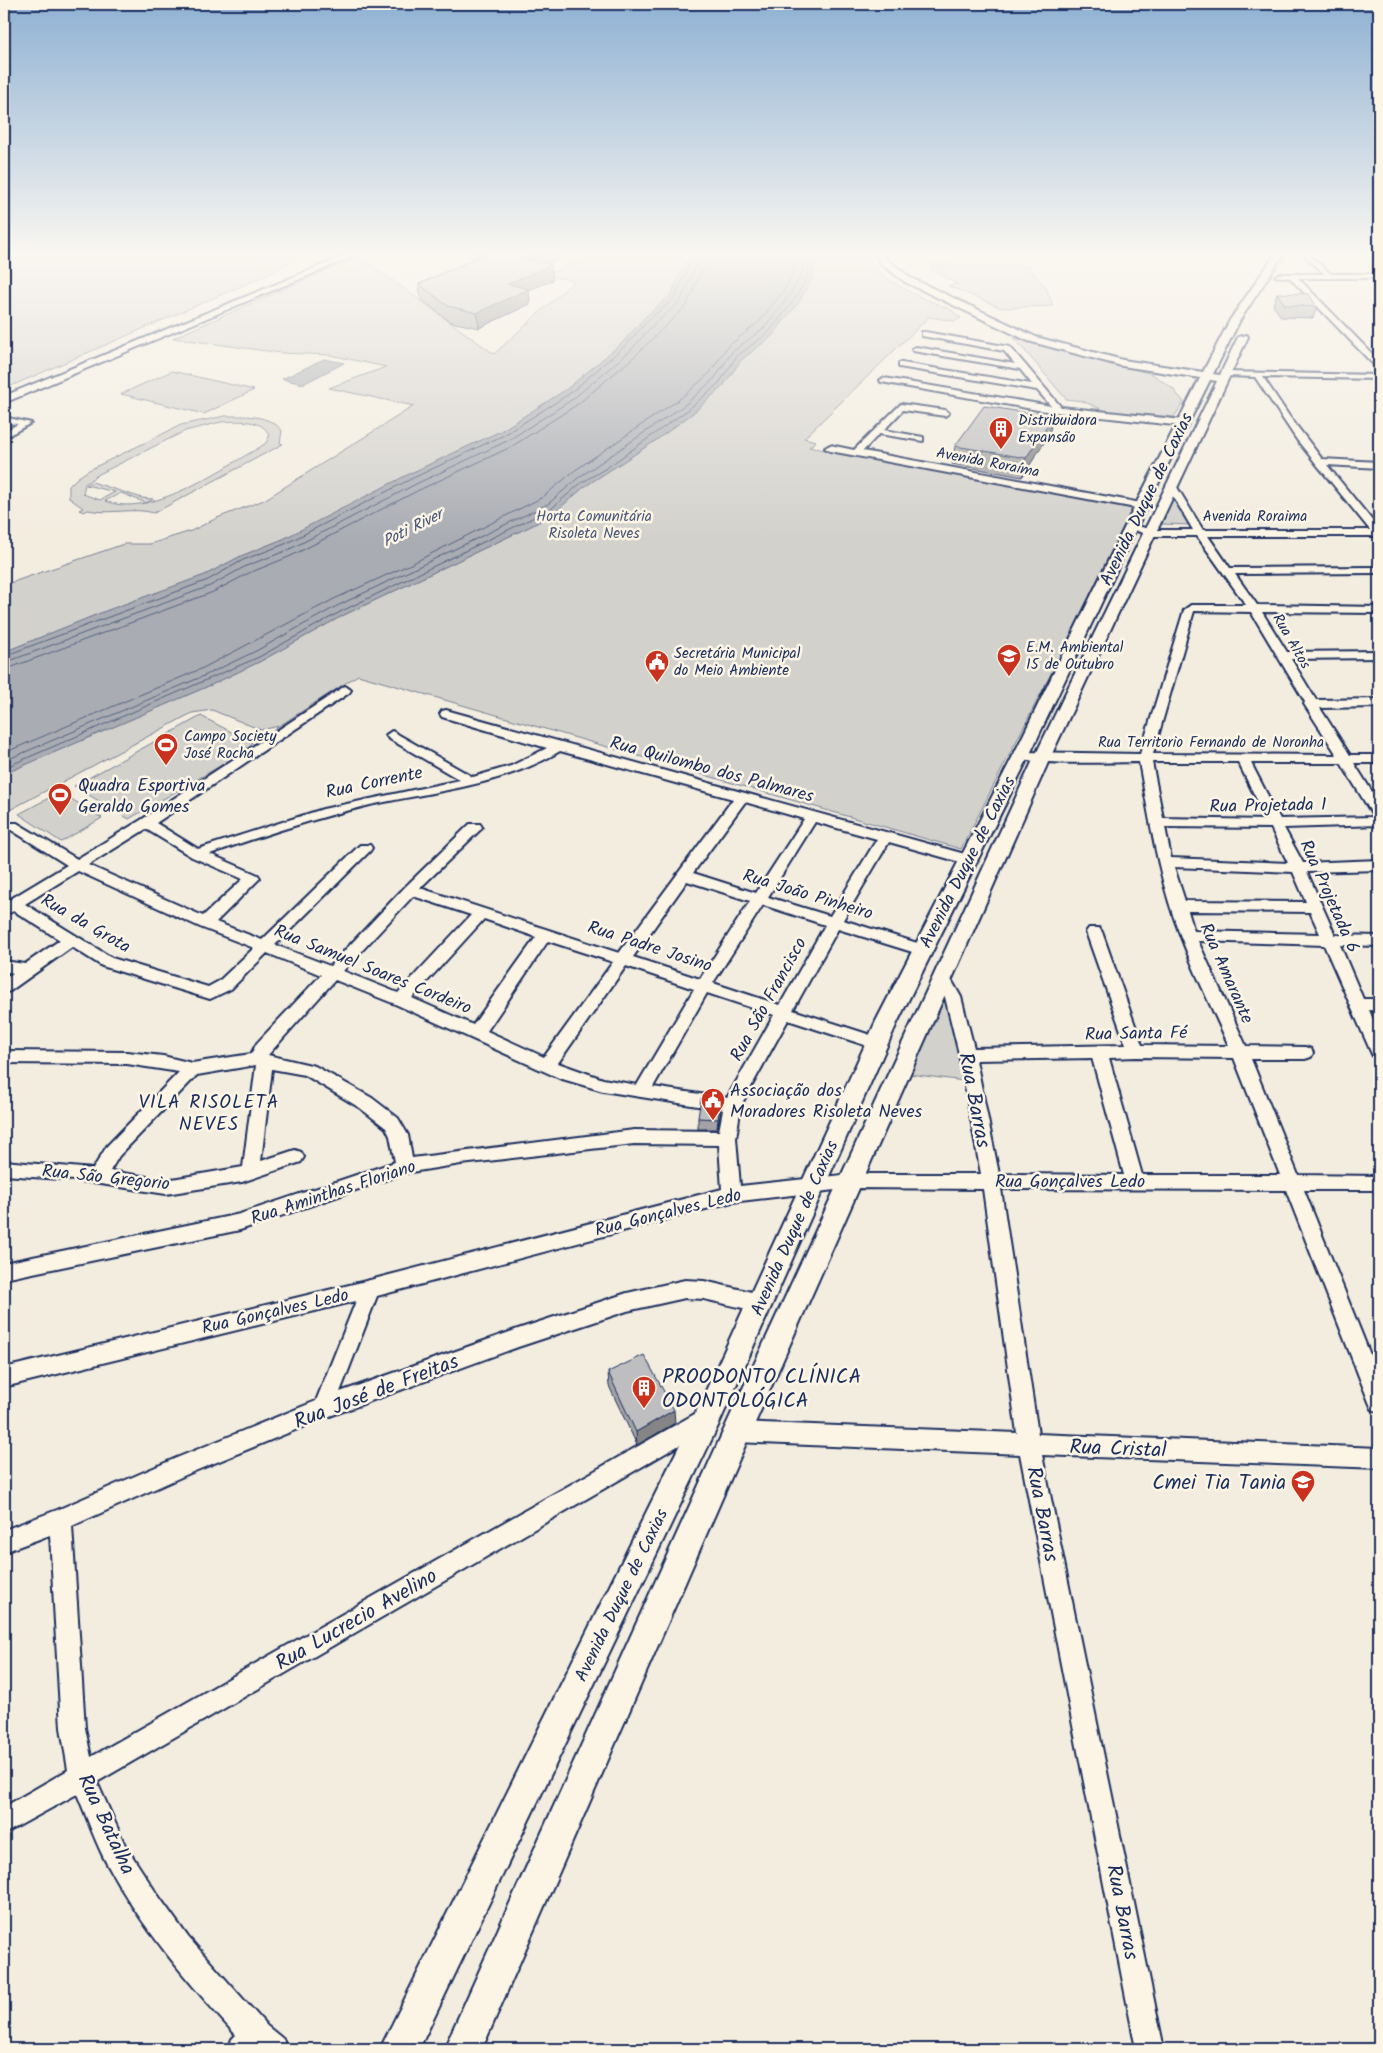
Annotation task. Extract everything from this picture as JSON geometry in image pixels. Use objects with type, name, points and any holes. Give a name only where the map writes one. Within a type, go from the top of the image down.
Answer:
[{"type":"main road","points":[[4,392],[117,349]]},
{"type":"main road","points":[[1064,349],[1207,375],[1224,376]]},
{"type":"main road","points":[[1085,349],[1125,360],[1157,373],[1182,386],[1196,398]]},
{"type":"main road","name":"Avenida Duque de Caxias","points":[[399,2049],[708,1417],[877,1043],[922,950],[1022,756],[1141,506],[1221,349]]},
{"type":"main road","name":"Avenida Duque de Caxias","points":[[463,2049],[737,1432],[1042,758],[1131,570],[1153,530],[1237,349]]},
{"type":"main road","points":[[1125,360],[1179,364],[1201,362],[1217,356]]},
{"type":"main road","points":[[4,400],[83,363]]},
{"type":"street","points":[[916,349],[1020,367]]},
{"type":"street","points":[[1007,349],[1020,367],[1058,409]]},
{"type":"street","points":[[1363,349],[1379,365]]},
{"type":"street","points":[[902,365],[1040,388]]},
{"type":"street","points":[[1224,376],[1379,377]]},
{"type":"street","points":[[1258,376],[1274,405],[1378,530]]},
{"type":"street","points":[[884,380],[1058,409],[1183,423]]},
{"type":"street","points":[[856,453],[894,414],[905,407],[945,413]]},
{"type":"street","points":[[894,414],[938,422]]},
{"type":"street","points":[[4,420],[27,424],[4,435]]},
{"type":"street","points":[[877,431],[920,440]]},
{"type":"street","name":"Avenida Roraíma","points":[[830,448],[1141,506]]},
{"type":"street","points":[[1320,462],[1379,465]]},
{"type":"street","name":"Rua Altos","points":[[1172,486],[1198,530],[1255,610],[1310,704],[1379,814]]},
{"type":"street","name":"Avenida Roraima","points":[[1131,527],[1153,530],[1378,530]]},
{"type":"street","points":[[1228,571],[1379,570]]},
{"type":"street","name":"Rua Amarante","points":[[1255,610],[1199,608],[1190,610],[1145,758],[1165,862],[1188,936],[1240,1052],[1379,1402]]},
{"type":"street","points":[[1255,610],[1379,610]]},
{"type":"street","points":[[1281,656],[1379,654]]},
{"type":"street","points":[[9,907],[146,822],[345,690]]},
{"type":"street","points":[[1310,704],[1379,703]]},
{"type":"street","name":"Rua Quilombo dos Palmares","points":[[446,714],[558,747],[813,815],[968,859]]},
{"type":"street","points":[[392,735],[470,781]]},
{"type":"street","name":"Rua Corrente","points":[[197,854],[273,827],[335,809],[470,781],[520,768],[558,747]]},
{"type":"street","name":"Rua Territorio Fernando de Noronha","points":[[1022,756],[1042,758],[1379,759]]},
{"type":"street","name":"Rua Projetada 6","points":[[1242,758],[1298,868],[1331,940],[1356,1004],[1379,1052]]},
{"type":"street","points":[[548,1064],[625,959],[682,875],[742,797]]},
{"type":"street","points":[[641,1092],[704,985],[813,815]]},
{"type":"street","name":"Rua Projetada 1","points":[[1158,822],[1277,824],[1379,821]]},
{"type":"street","points":[[146,822],[197,854],[253,878],[205,923]]},
{"type":"street","name":"Rua Samuel Soares Cordeiro","points":[[12,826],[77,865],[205,923],[401,1000],[585,1080],[641,1092],[732,1105]]},
{"type":"street","points":[[251,1172],[263,1047],[410,890],[475,827]]},
{"type":"street","name":"Rua São Francisco","points":[[732,1194],[727,1138],[732,1105],[834,922],[886,836]]},
{"type":"street","points":[[265,946],[365,848]]},
{"type":"street","points":[[1165,862],[1298,868],[1379,865]]},
{"type":"street","name":"Rua João Pinheiro","points":[[682,875],[922,950]]},
{"type":"street","name":"Rua Padre Josino","points":[[410,890],[877,1043]]},
{"type":"street","points":[[1178,906],[1315,907]]},
{"type":"street","name":"Rua da Grota","points":[[9,907],[119,967],[202,992],[216,992],[226,985],[265,946]]},
{"type":"street","points":[[401,1000],[481,913]]},
{"type":"street","points":[[1094,932],[1136,1052]]},
{"type":"street","points":[[476,1034],[546,933]]},
{"type":"street","points":[[1188,936],[1379,941]]},
{"type":"street","points":[[4,987],[71,940]]},
{"type":"street","points":[[4,966],[26,970]]},
{"type":"street","name":"Rua Barras","points":[[943,980],[953,997],[967,1054],[991,1180],[1029,1444],[1150,2049]]},
{"type":"street","points":[[1356,1004],[1379,1005]]},
{"type":"street","name":"Rua Santa Fé","points":[[967,1054],[1305,1052]]},
{"type":"street","points":[[1099,1054],[1135,1181]]},
{"type":"street","points":[[4,1057],[127,1058],[163,1062],[192,1069],[261,1059],[309,1070],[335,1083],[384,1115],[399,1135],[405,1166]]},
{"type":"street","points":[[98,1176],[112,1150],[192,1069]]},
{"type":"street","name":"Rua Aminthas Floriano","points":[[4,1271],[240,1222],[405,1166],[461,1157],[634,1138],[727,1138]]},
{"type":"street","name":"Rua São Gregorio","points":[[4,1168],[98,1176],[166,1186],[220,1180],[295,1157]]},
{"type":"street","name":"Rua Gonçalves Ledo","points":[[4,1377],[370,1289],[732,1194],[852,1181],[991,1180],[1379,1183]]},
{"type":"street","points":[[324,1408],[370,1289]]},
{"type":"street","name":"Rua José de Freitas","points":[[4,1541],[60,1520],[182,1466],[324,1408],[518,1338],[627,1302],[686,1289],[704,1290],[760,1303]]},
{"type":"street","name":"Rua Lucrecio Avelino","points":[[4,1821],[708,1417]]},
{"type":"street","name":"Rua Cristal","points":[[737,1432],[1379,1458]]},
{"type":"street","name":"Rua Batalha","points":[[60,1520],[73,1728],[82,1776],[116,1854],[147,1904],[178,1947],[257,2045]]},
{"type":"green space","points":[[4,349],[97,349],[4,389]]},
{"type":"green space","points":[[251,349],[487,349],[494,354],[500,349],[615,349],[567,389],[501,431],[411,473],[286,538],[241,556],[205,575],[103,612],[4,652],[4,585],[124,544],[150,544],[191,531],[217,518],[264,500],[414,406],[329,388],[386,367],[330,355],[281,353]]},
{"type":"green space","name":"Horta Comunitária Risoleta Neves","points":[[755,349],[896,349],[804,438],[816,441],[809,447],[1136,508],[961,849],[358,675],[279,726],[261,730],[212,710],[192,713],[4,813],[4,774],[211,685],[261,661],[342,616],[533,525],[554,513],[584,487],[655,441],[693,413],[723,386],[741,360]]},
{"type":"green space","points":[[1023,349],[1055,349],[1152,374],[1172,388],[1184,402],[1174,417],[1106,411],[1082,401],[1066,399]]},
{"type":"green space","points":[[172,371],[254,390],[204,414],[121,394]]},
{"type":"green space","points":[[225,416],[256,417],[271,421],[277,425],[282,431],[280,443],[283,444],[154,513],[146,511],[105,512],[88,510],[84,512],[79,510],[83,508],[69,498],[69,486],[89,470],[181,425]],"holes":[[[234,421],[256,424],[262,426],[267,431],[269,437],[266,443],[257,449],[183,490],[147,502],[153,499],[142,498],[92,482],[86,485],[115,492],[100,500],[83,494],[85,484],[99,474],[185,431],[221,422]],[[121,493],[145,503],[123,505],[105,501]]]},
{"type":"green space","points":[[1173,496],[1192,525],[1162,524]]},
{"type":"green space","name":"Campo Society José Rocha","points":[[201,716],[256,745],[129,819],[74,786]]},
{"type":"green space","name":"Quadra Esportiva Geraldo Gomes","points":[[60,792],[102,818],[61,842],[19,814]]},
{"type":"green space","points":[[948,993],[965,1081],[909,1074]]},
{"type":"water","name":"Poti River","points":[[615,349],[755,349],[741,360],[723,386],[693,413],[655,441],[584,487],[554,513],[533,525],[342,616],[261,661],[211,685],[4,774],[4,652],[108,610],[205,575],[241,556],[283,539],[411,473],[501,431],[567,389]]},
{"type":"water","points":[[324,359],[344,363],[303,384],[282,379]]},
{"type":"building","points":[[984,406],[1053,417],[1026,458],[955,446]]},
{"type":"building","points":[[701,1098],[721,1101],[718,1119],[698,1118]]},
{"type":"building","points":[[644,1355],[674,1410],[636,1432],[608,1372]]},
{"type":"place","name":"Distribuidora Expansão","points":[[1001,450]]},
{"type":"place","name":"E.M. Ambiental 15 de Outubro","points":[[1009,677]]},
{"type":"place","name":"Secretária Municipal do Meio Ambiente","points":[[657,683]]},
{"type":"place","name":"Campo Society José Rocha","points":[[166,766]]},
{"type":"place","name":"Quadra Esportiva Geraldo Gomes","points":[[60,816]]},
{"type":"place","name":"Associação dos Moradores Risoleta Neves","points":[[713,1121]]},
{"type":"place","name":"PROODONTO CLÍNICA ODONTOLÓGICA","points":[[644,1409]]},
{"type":"place","name":"Cmei Tia Tania","points":[[1303,1503]]},
{"type":"district","name":"VILA RISOLETA NEVES","points":[[209,1112]]}]
